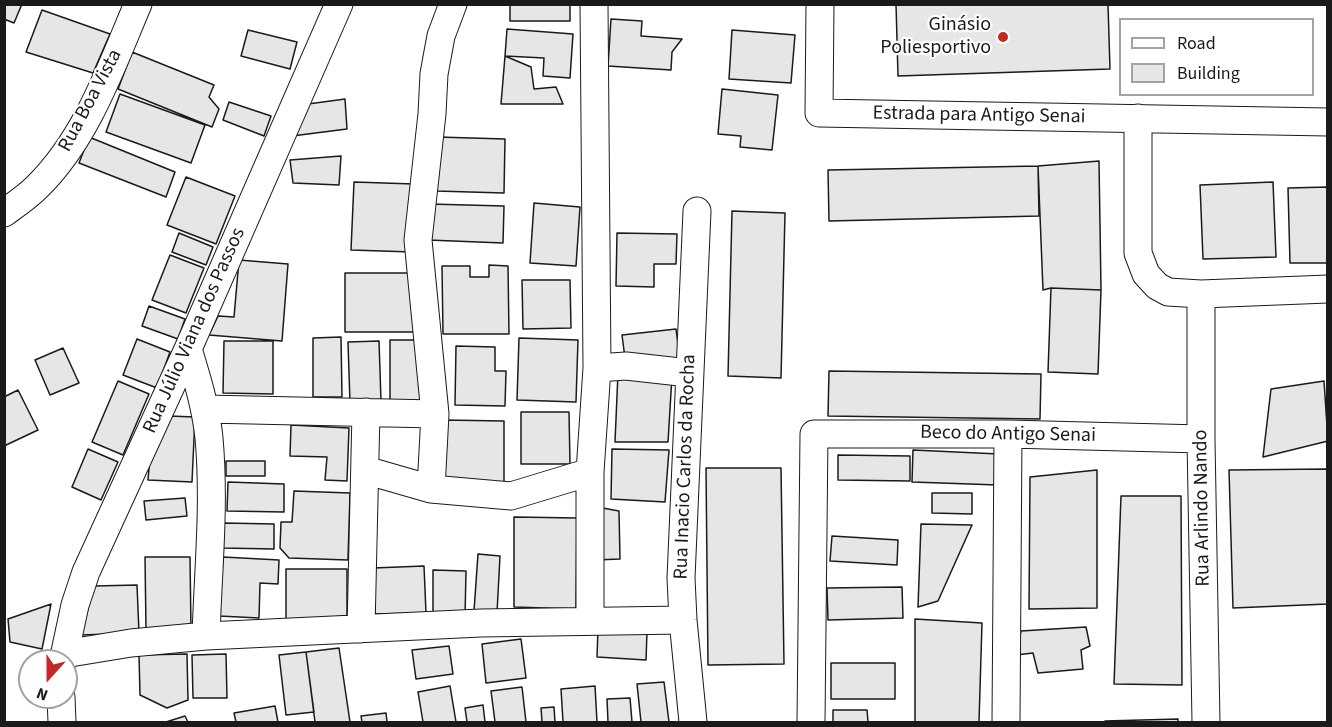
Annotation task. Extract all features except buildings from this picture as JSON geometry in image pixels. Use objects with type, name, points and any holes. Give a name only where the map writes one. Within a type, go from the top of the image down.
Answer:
[{"type":"street","name":"Rua Boa Vista","points":[[4,213],[37,188],[59,163],[80,131],[101,90],[138,4]]},
{"type":"street","name":"Rua Júlio Viana dos Passos","points":[[65,649],[86,572],[188,349],[339,4]]},
{"type":"street","points":[[431,489],[435,414],[418,240],[432,114],[434,74],[441,36],[453,4]]},
{"type":"street","points":[[590,620],[590,472],[597,368],[594,4]]},
{"type":"street","name":"Estrada para Antigo Senai","points":[[820,4],[819,114],[1328,122]]},
{"type":"street","points":[[1138,118],[1138,253],[1146,274],[1156,286],[1168,291],[1201,294],[1328,289]]},
{"type":"street","name":"Rua Inacio Carlos da Rocha","points":[[693,723],[682,620],[681,551],[697,211]]},
{"type":"street","name":"Rua Arlindo Nando","points":[[1201,294],[1206,723]]},
{"type":"street","points":[[188,349],[205,409],[209,438],[211,483],[206,636]]},
{"type":"street","points":[[597,368],[626,366],[689,373]]},
{"type":"street","points":[[205,409],[435,414]]},
{"type":"street","points":[[361,629],[366,412]]},
{"type":"street","name":"Beco do Antigo Senai","points":[[811,723],[814,434],[1008,434],[1202,439]]},
{"type":"street","points":[[1006,723],[1008,434]]},
{"type":"street","points":[[365,471],[431,489],[511,496],[590,472]]},
{"type":"street","points":[[78,655],[131,643],[206,636],[590,620],[682,620]]},
{"type":"place","name":"Ginásio Poliesportivo","points":[[1003,37]]}]
